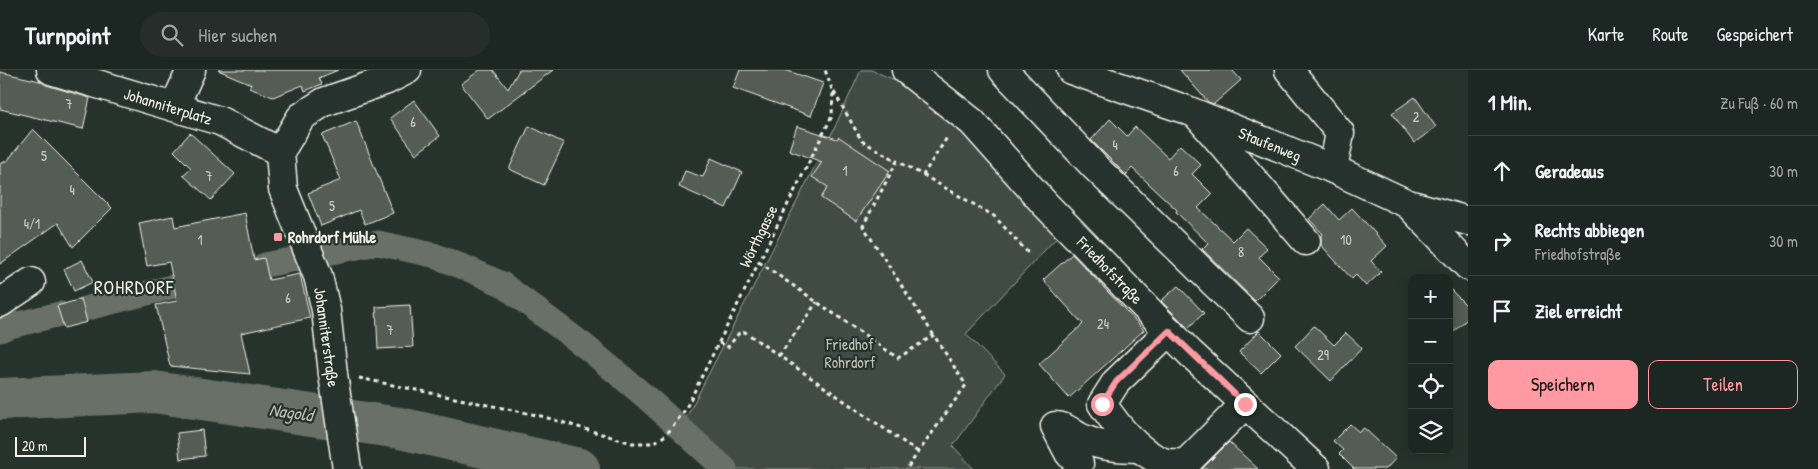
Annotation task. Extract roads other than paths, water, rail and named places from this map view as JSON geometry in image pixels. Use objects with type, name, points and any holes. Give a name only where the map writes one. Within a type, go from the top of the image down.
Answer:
[{"type":"street","name":"Johanniterplatz","points":[[51,70],[113,79],[174,107],[220,121],[280,152]]},
{"type":"street","points":[[174,107],[191,70]]},
{"type":"street","points":[[280,152],[301,117],[324,102],[387,80],[407,70]]},
{"type":"street","name":"Friedhofstraße","points":[[906,70],[972,122],[1044,203],[1169,331],[1316,469]]},
{"type":"street","points":[[1003,70],[1096,168],[1250,318]]},
{"type":"street","name":"Staufenweg","points":[[1071,70],[1197,114],[1333,169],[1408,204],[1468,221]]},
{"type":"street","points":[[1288,70],[1340,133],[1333,169]]},
{"type":"street","points":[[1197,114],[1306,240]]},
{"type":"street","name":"Johanniterstraße","points":[[280,152],[283,189],[318,276],[326,310],[333,379],[347,468]]},
{"type":"street","points":[[1408,204],[1468,266]]},
{"type":"street","points":[[0,303],[32,282]]},
{"type":"street","points":[[1169,331],[1116,382],[1102,404],[1120,430],[1140,448],[1164,462],[1186,463],[1245,404]]},
{"type":"street","points":[[1079,464],[1070,453],[1055,426],[1066,428],[1083,439],[1116,448],[1140,448]]},
{"type":"waterway","points":[[265,265],[378,243],[433,255],[466,268],[502,284],[586,347],[647,398],[725,469]]},
{"type":"waterway","points":[[84,309],[207,278]]},
{"type":"waterway","points":[[0,330],[60,314]]},
{"type":"waterway","name":"Nagold","points":[[0,399],[154,392],[400,428],[579,469]]},
{"type":"place","name":"Rohrdorf Mühle","points":[[278,237]]},
{"type":"district","name":"ROHRDORF","points":[[134,287]]},
{"type":"park label","name":"Friedhof Rohrdorf","points":[[850,353]]}]
